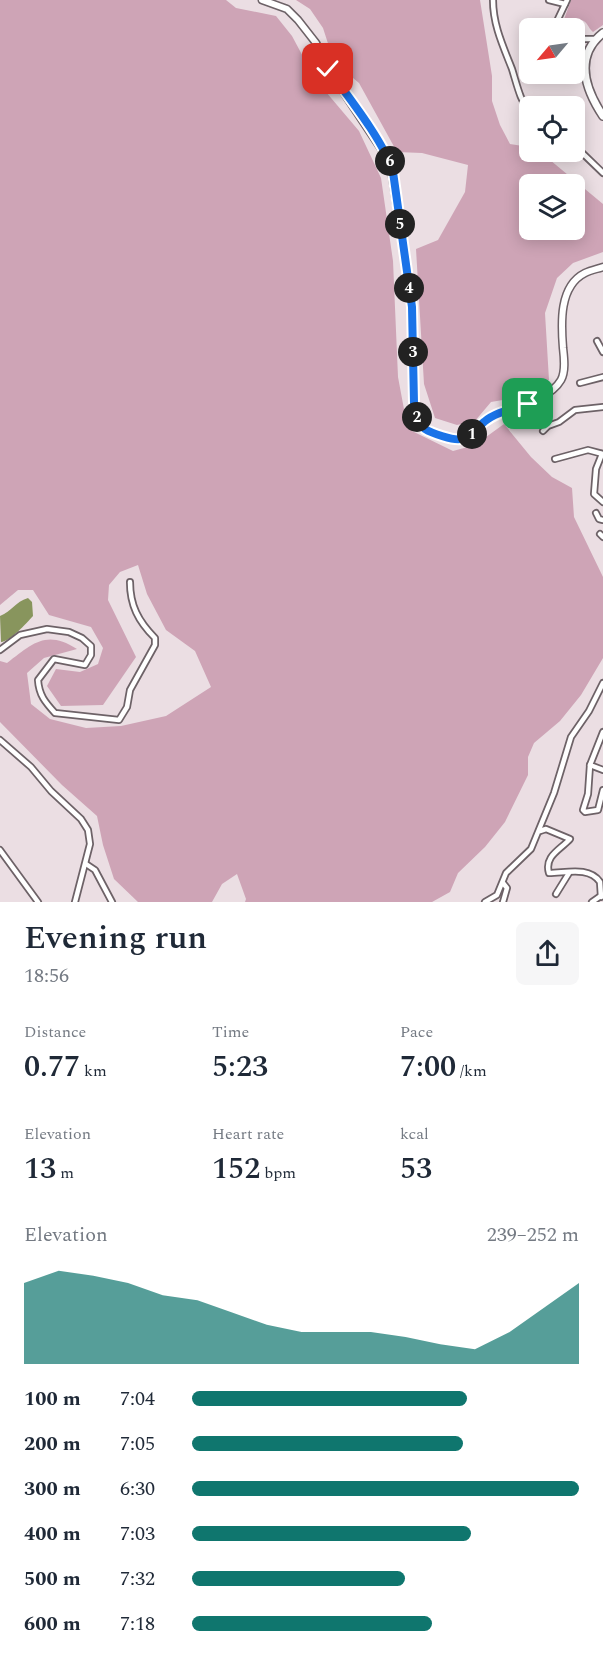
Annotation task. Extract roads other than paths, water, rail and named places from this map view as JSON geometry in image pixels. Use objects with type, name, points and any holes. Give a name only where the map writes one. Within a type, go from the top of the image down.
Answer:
[{"type":"main road","points":[[262,0],[287,9],[298,20],[316,43],[328,69],[390,162],[412,307],[414,403],[417,416],[425,429],[454,440],[461,439],[473,433],[484,421],[528,404],[561,380],[564,362],[561,319],[568,293],[576,280],[584,273],[603,267]]},
{"type":"main road","points":[[603,33],[595,39],[585,59],[584,73],[603,116]]},
{"type":"street","points":[[495,0],[493,13],[502,47],[520,96]]},
{"type":"street","points":[[549,0],[566,2],[558,18]]},
{"type":"street","points":[[585,39],[595,39]]},
{"type":"street","points":[[585,155],[603,173]]},
{"type":"street","points":[[597,341],[603,351]]},
{"type":"street","points":[[580,383],[603,377]]},
{"type":"street","points":[[543,432],[548,426],[559,422],[575,410],[603,407]]},
{"type":"street","points":[[555,459],[588,450],[603,454],[596,469],[594,494],[603,502]]},
{"type":"street","points":[[596,513],[599,519],[603,520]]},
{"type":"street","points":[[0,650],[20,635],[46,629],[69,632],[82,638],[90,646],[90,655],[85,665],[54,659],[38,680],[39,692],[43,700],[55,712],[119,720],[127,707],[130,690],[155,645],[155,638],[146,628],[130,600],[130,582]]},
{"type":"street","points":[[485,902],[497,894],[506,873],[531,849],[540,831],[571,737],[595,701],[603,683]]},
{"type":"street","points":[[595,701],[603,701]]},
{"type":"street","points":[[603,732],[590,765],[588,794],[583,810],[585,812],[598,810],[603,790]]},
{"type":"street","points":[[0,740],[32,767],[85,824],[90,839],[86,864],[75,902]]},
{"type":"street","points":[[590,765],[603,770]]},
{"type":"street","points":[[540,831],[546,829],[570,839],[549,860],[547,870],[549,873],[564,871],[592,873],[600,882],[602,895],[592,902]]},
{"type":"street","points":[[0,850],[38,902]]},
{"type":"street","points":[[86,864],[95,870],[112,902]]},
{"type":"street","points":[[556,894],[569,873]]},
{"type":"street","points":[[503,883],[507,888],[503,902]]}]
